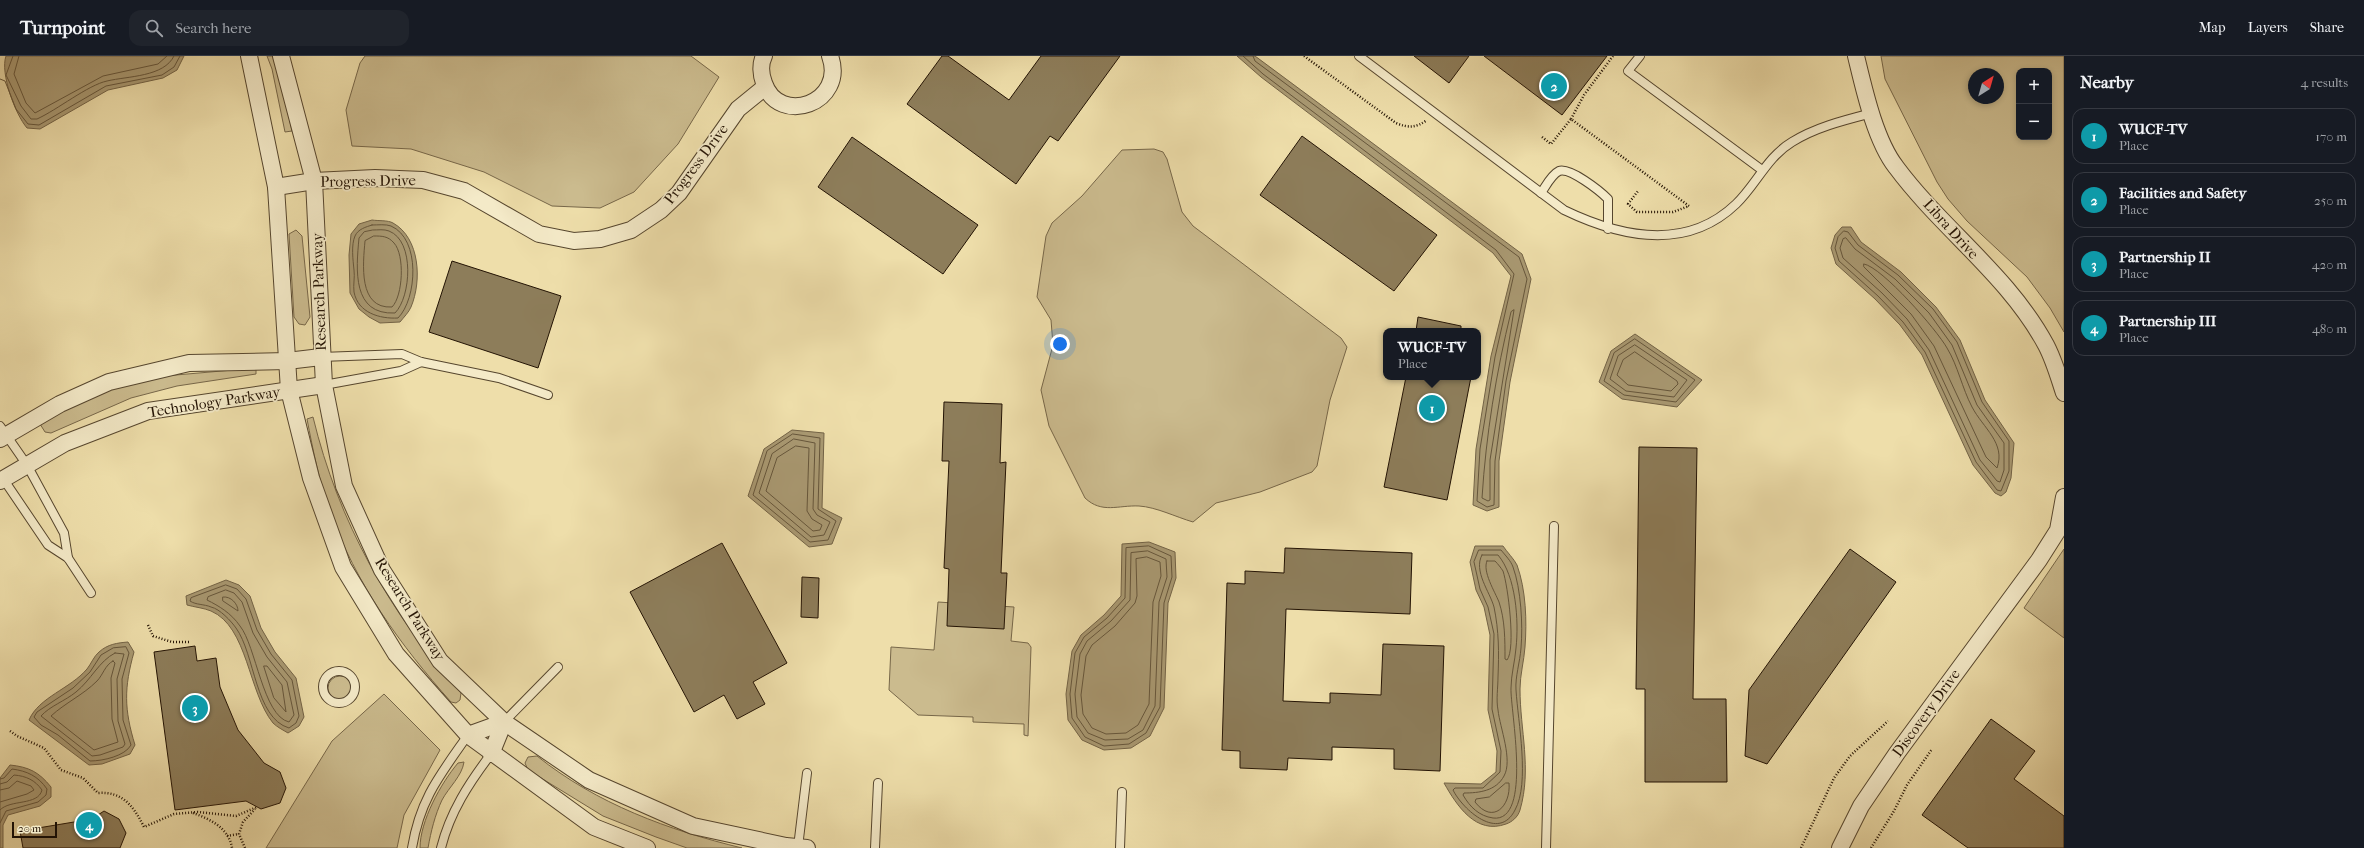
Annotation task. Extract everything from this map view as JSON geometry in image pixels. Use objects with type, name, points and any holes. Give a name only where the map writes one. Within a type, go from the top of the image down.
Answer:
[{"type":"street","name":"Research Parkway","points":[[249,56],[276,187],[289,390],[311,478],[343,567],[396,654],[468,735],[490,754],[594,827],[647,848]]},
{"type":"street","name":"Research Parkway","points":[[281,56],[314,182],[321,357],[324,385],[344,486],[382,570],[440,661],[504,722],[589,780],[693,826],[802,848]]},
{"type":"street","points":[[764,56],[761,71],[765,87],[772,96],[782,103],[799,106],[816,101],[825,94],[831,84],[833,74],[830,56]]},
{"type":"street","name":"Libra Drive","points":[[1856,56],[1872,113],[1895,166],[1963,244],[2009,291],[2046,345],[2064,393]]},
{"type":"street","name":"Progress Drive","points":[[276,187],[314,182],[375,178],[423,180],[464,191],[539,234],[574,241],[600,239],[631,230],[661,210],[678,193],[738,109],[765,87]]},
{"type":"street","points":[[2046,345],[2064,356]]},
{"type":"street","name":"Technology Parkway","points":[[2,433],[60,404],[109,382],[189,363],[287,360],[321,357]]},
{"type":"street","name":"Technology Parkway","points":[[1,478],[65,443],[148,411],[324,385]]},
{"type":"street","name":"Discovery Drive","points":[[1840,848],[1861,806],[1897,753],[2022,584],[2058,530],[2064,497]]},
{"type":"street","points":[[468,735],[504,722]]},
{"type":"street","points":[[490,754],[504,722]]},
{"type":"lane","points":[[1359,56],[1564,210],[1608,229],[1655,235],[1684,233],[1707,226],[1736,204],[1773,156],[1792,142],[1834,123],[1872,113]]},
{"type":"lane","points":[[1640,56],[1628,71],[1762,170]]},
{"type":"lane","points":[[1541,193],[1553,175],[1560,171],[1570,172],[1602,192],[1608,199],[1608,229]]},
{"type":"lane","points":[[321,357],[402,354],[421,362],[499,378],[548,395]]},
{"type":"lane","points":[[324,385],[401,371],[421,362]]},
{"type":"lane","points":[[2,433],[27,465],[64,533],[68,558],[91,593]]},
{"type":"lane","points":[[1,478],[48,546],[68,558]]},
{"type":"lane","points":[[1546,848],[1554,526]]},
{"type":"lane","points":[[504,722],[558,667]]},
{"type":"lane","points":[[341,671],[353,680],[355,685],[353,695],[345,702],[334,703],[326,696],[323,686],[324,681],[331,673],[341,671]]},
{"type":"lane","points":[[412,848],[415,828],[424,801],[468,735]]},
{"type":"lane","points":[[441,848],[447,826],[466,786],[490,754]]},
{"type":"lane","points":[[802,848],[807,773]]},
{"type":"lane","points":[[874,848],[878,782]]},
{"type":"lane","points":[[1120,848],[1122,792]]},
{"type":"path","points":[[1304,56],[1396,123],[1404,127],[1414,127],[1436,114]]},
{"type":"path","points":[[1542,137],[1551,144],[1571,119],[1584,96],[1612,56]]},
{"type":"path","points":[[1571,119],[1690,206],[1668,213],[1637,212],[1628,204],[1638,191]]},
{"type":"path","points":[[148,625],[153,636],[172,642],[189,642]]},
{"type":"path","points":[[1801,848],[1834,778],[1850,756],[1888,721]]},
{"type":"path","points":[[10,731],[17,736],[44,748],[61,770],[83,778],[98,793],[108,792],[124,799],[135,808],[144,827],[174,814],[190,812],[236,816],[256,807],[243,822],[239,834],[245,848]]},
{"type":"path","points":[[1871,848],[1894,812],[1907,785],[1932,749]]},
{"type":"path","points":[[190,812],[209,818],[224,831],[232,848]]},
{"type":"path","points":[[227,836],[239,834]]},
{"type":"shaded area","points":[[267,56],[275,56],[277,62],[292,131],[285,132],[272,69]]},
{"type":"shaded area","points":[[365,56],[691,56],[719,77],[678,144],[634,192],[600,208],[552,206],[484,172],[411,149],[352,146],[346,110],[360,63]]},
{"type":"shaded area","points":[[1881,56],[2064,56],[2064,332],[2050,308],[2027,277],[1967,221],[1948,199],[1937,182],[1885,79]]},
{"type":"shaded area","points":[[1154,149],[1163,152],[1167,159],[1182,212],[1193,226],[1341,338],[1347,347],[1330,400],[1317,466],[1312,472],[1260,492],[1216,503],[1193,522],[1146,507],[1131,506],[1110,508],[1098,506],[1085,498],[1049,426],[1041,390],[1053,345],[1051,320],[1037,297],[1046,236],[1052,223],[1082,196],[1122,150]]},
{"type":"shaded area","points":[[296,230],[302,236],[310,317],[305,325],[299,324],[294,317],[289,234]]},
{"type":"shaded area","points":[[256,368],[256,374],[177,386],[131,398],[51,433],[45,432],[40,424],[43,417],[103,391],[153,377]]},
{"type":"shaded area","points":[[313,417],[337,493],[352,529],[370,564],[411,631],[435,663],[461,693],[460,700],[456,703],[451,702],[432,681],[397,636],[366,588],[352,563],[340,538],[319,477],[307,419]]},
{"type":"shaded area","points":[[2064,549],[2064,638],[2024,608]]},
{"type":"shaded area","points":[[938,602],[1014,607],[1011,641],[1028,643],[1031,647],[1028,736],[1024,735],[1024,724],[973,722],[973,717],[918,715],[889,690],[891,647],[934,650]]},
{"type":"shaded area","points":[[340,676],[348,680],[352,688],[348,696],[340,700],[332,696],[328,688],[332,680]]},
{"type":"shaded area","points":[[384,694],[440,750],[404,815],[397,848],[266,848],[332,741]]},
{"type":"shaded area","points":[[537,756],[584,788],[634,813],[687,833],[742,848],[687,848],[603,816],[528,770],[525,763],[528,757]]},
{"type":"shaded area","points":[[464,762],[461,772],[442,800],[430,835],[428,848],[420,848],[424,826],[433,803],[451,771],[458,763]]},
{"type":"water","points":[[6,56],[184,56],[177,70],[163,78],[108,90],[40,129],[27,128],[22,122],[7,83],[5,72]]},
{"type":"water","points":[[1237,56],[1255,56],[1522,254],[1531,279],[1510,382],[1499,461],[1499,507],[1487,511],[1473,505],[1476,449],[1491,356],[1511,276],[1493,253],[1261,77]]},
{"type":"water","points":[[372,220],[393,223],[402,230],[409,239],[413,249],[416,261],[417,285],[410,309],[400,322],[380,323],[369,317],[359,309],[350,293],[349,255],[351,234],[359,224]]},
{"type":"water","points":[[1842,227],[1851,227],[1861,242],[1901,272],[1936,307],[1960,340],[1985,400],[2014,443],[2011,478],[2006,492],[2001,496],[1995,493],[1973,465],[1922,355],[1900,325],[1875,299],[1836,264],[1831,248],[1835,235]]},
{"type":"water","points":[[1635,334],[1702,380],[1677,407],[1622,399],[1599,382],[1611,351]]},
{"type":"water","points":[[792,430],[824,433],[822,508],[842,518],[832,544],[809,547],[748,496],[764,449]]},
{"type":"water","points":[[1149,542],[1175,552],[1176,578],[1168,603],[1164,708],[1150,736],[1131,748],[1104,750],[1082,740],[1068,720],[1066,694],[1072,651],[1081,635],[1104,615],[1121,596],[1122,544]]},
{"type":"water","points":[[1475,546],[1503,546],[1517,565],[1525,606],[1525,647],[1520,689],[1525,765],[1523,795],[1519,813],[1513,821],[1495,826],[1477,822],[1469,816],[1461,809],[1444,783],[1481,784],[1496,772],[1497,751],[1488,710],[1490,635],[1484,607],[1476,590],[1470,562]]},
{"type":"water","points":[[226,580],[239,585],[250,596],[261,628],[275,652],[296,678],[304,717],[299,726],[288,733],[273,723],[265,710],[240,645],[233,631],[223,619],[211,611],[187,605],[186,596]]},
{"type":"water","points":[[128,642],[134,652],[128,677],[127,709],[135,745],[130,754],[102,764],[89,765],[29,720],[40,705],[80,676],[102,649],[113,644]]},
{"type":"water","points":[[10,765],[23,767],[38,774],[51,787],[51,797],[40,806],[8,815],[3,825],[3,848],[0,848],[0,778]]},
{"type":"building","points":[[942,56],[948,56],[1009,100],[1041,56],[1120,56],[1058,141],[1050,136],[1016,184],[907,104]]},
{"type":"building","points":[[1414,56],[1469,56],[1449,83]]},
{"type":"building","points":[[1484,56],[1607,56],[1562,115]]},
{"type":"building","points":[[1302,136],[1437,235],[1394,291],[1260,195]]},
{"type":"building","points":[[852,137],[978,225],[943,274],[818,187]]},
{"type":"building","points":[[452,261],[561,296],[538,368],[429,332]]},
{"type":"building","points":[[1418,317],[1461,326],[1461,328],[1416,328]]},
{"type":"building","points":[[1405,380],[1470,380],[1447,500],[1384,487]]},
{"type":"building","points":[[944,402],[1002,404],[1000,463],[1006,462],[1001,573],[1007,573],[1004,629],[947,626],[949,569],[944,568],[949,461],[942,461]]},
{"type":"building","points":[[1639,447],[1697,448],[1693,699],[1726,699],[1727,782],[1645,782],[1645,689],[1636,689]]},
{"type":"building","points":[[722,543],[787,663],[753,682],[765,704],[737,719],[724,695],[694,712],[630,592]]},
{"type":"building","points":[[1285,548],[1412,553],[1410,614],[1286,609],[1283,701],[1330,703],[1330,693],[1381,695],[1383,644],[1444,646],[1440,771],[1394,769],[1394,749],[1332,747],[1332,760],[1288,758],[1287,770],[1240,768],[1240,751],[1222,750],[1227,583],[1245,584],[1245,571],[1284,573]]},
{"type":"building","points":[[1850,549],[1896,582],[1767,764],[1745,756],[1749,690]]},
{"type":"building","points":[[802,577],[819,578],[818,618],[801,617]]},
{"type":"building","points":[[195,646],[197,661],[216,658],[220,687],[238,730],[264,763],[280,772],[286,788],[280,803],[261,809],[246,801],[175,810],[154,652]]},
{"type":"building","points":[[1991,719],[2035,751],[2014,779],[2064,816],[2064,848],[1968,848],[1922,815]]},
{"type":"building","points":[[104,811],[119,819],[126,833],[120,848],[23,848],[20,831],[92,819]]},
{"type":"place","name":"Facilities and Safety","points":[[1554,86]]},
{"type":"place","name":"WUCF-TV","points":[[1432,408]]},
{"type":"place","name":"Partnership II","points":[[195,708]]},
{"type":"place","name":"Partnership III","points":[[89,825]]}]
